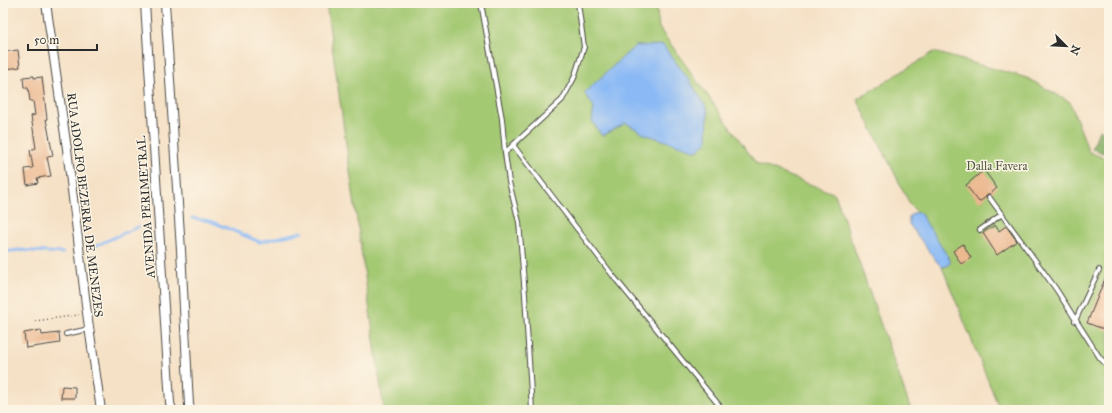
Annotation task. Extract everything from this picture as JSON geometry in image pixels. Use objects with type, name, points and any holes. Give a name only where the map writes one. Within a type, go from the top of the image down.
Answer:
[{"type":"street","name":"RUA ADOLFO BEZERRA DE MENEZES","points":[[46,3],[67,149],[89,329],[101,410]]},
{"type":"street","name":"AVENIDA PERIMETRAL","points":[[145,3],[170,403],[172,410]]},
{"type":"street","points":[[165,3],[181,250],[189,405],[191,410]]},
{"type":"lane","points":[[481,3],[502,119],[509,182],[519,222],[532,410]]},
{"type":"lane","points":[[505,153],[562,100],[574,78],[584,47],[578,3]]},
{"type":"lane","points":[[513,145],[614,277],[723,410]]},
{"type":"lane","points":[[989,197],[1056,289],[1100,358],[1109,367]]},
{"type":"lane","points":[[980,230],[1002,214]]},
{"type":"lane","points":[[1075,321],[1099,270]]},
{"type":"lane","points":[[66,334],[89,329]]},
{"type":"path","points":[[35,321],[87,313]]},
{"type":"green space","points":[[326,3],[656,3],[659,28],[756,163],[835,194],[911,410],[384,410]]},
{"type":"green space","name":"Dalla Favera","points":[[934,52],[1027,78],[1070,102],[1089,152],[1109,160],[1109,404],[1101,410],[1000,410],[942,267],[947,266],[920,213],[911,206],[857,99]]},
{"type":"green space","points":[[1099,130],[1109,134],[1109,155],[1092,149]]},
{"type":"water","points":[[663,45],[690,81],[708,110],[707,142],[697,151],[644,134],[626,123],[602,136],[592,121],[594,107],[584,93],[635,46]]},
{"type":"water","points":[[917,212],[920,213],[950,260],[950,263],[947,266],[942,267],[938,263],[909,224],[911,214]]},
{"type":"building","points":[[18,50],[20,67],[7,69],[6,59],[3,60],[3,52]]},
{"type":"building","points":[[34,76],[34,78],[42,77],[46,119],[53,156],[47,157],[51,176],[37,178],[38,183],[27,185],[25,169],[33,168],[30,150],[36,148],[31,116],[35,115],[33,101],[30,101],[28,88],[24,88],[23,77]]},
{"type":"building","points":[[984,170],[997,188],[990,194],[987,194],[986,197],[979,202],[966,185]]},
{"type":"building","points":[[995,225],[999,231],[1006,226],[1017,241],[997,255],[983,233]]},
{"type":"building","points":[[963,244],[971,258],[961,264],[953,251]]},
{"type":"building","points":[[1109,269],[1109,331],[1087,323]]},
{"type":"building","points":[[41,330],[42,335],[59,333],[60,343],[26,348],[24,333]]},
{"type":"building","points":[[62,386],[75,387],[75,398],[61,398]]},
{"type":"waterway","points":[[192,218],[210,221],[260,242],[302,232]]},
{"type":"waterway","points":[[95,246],[138,227]]},
{"type":"waterway","points":[[3,252],[19,250],[63,253]]}]
